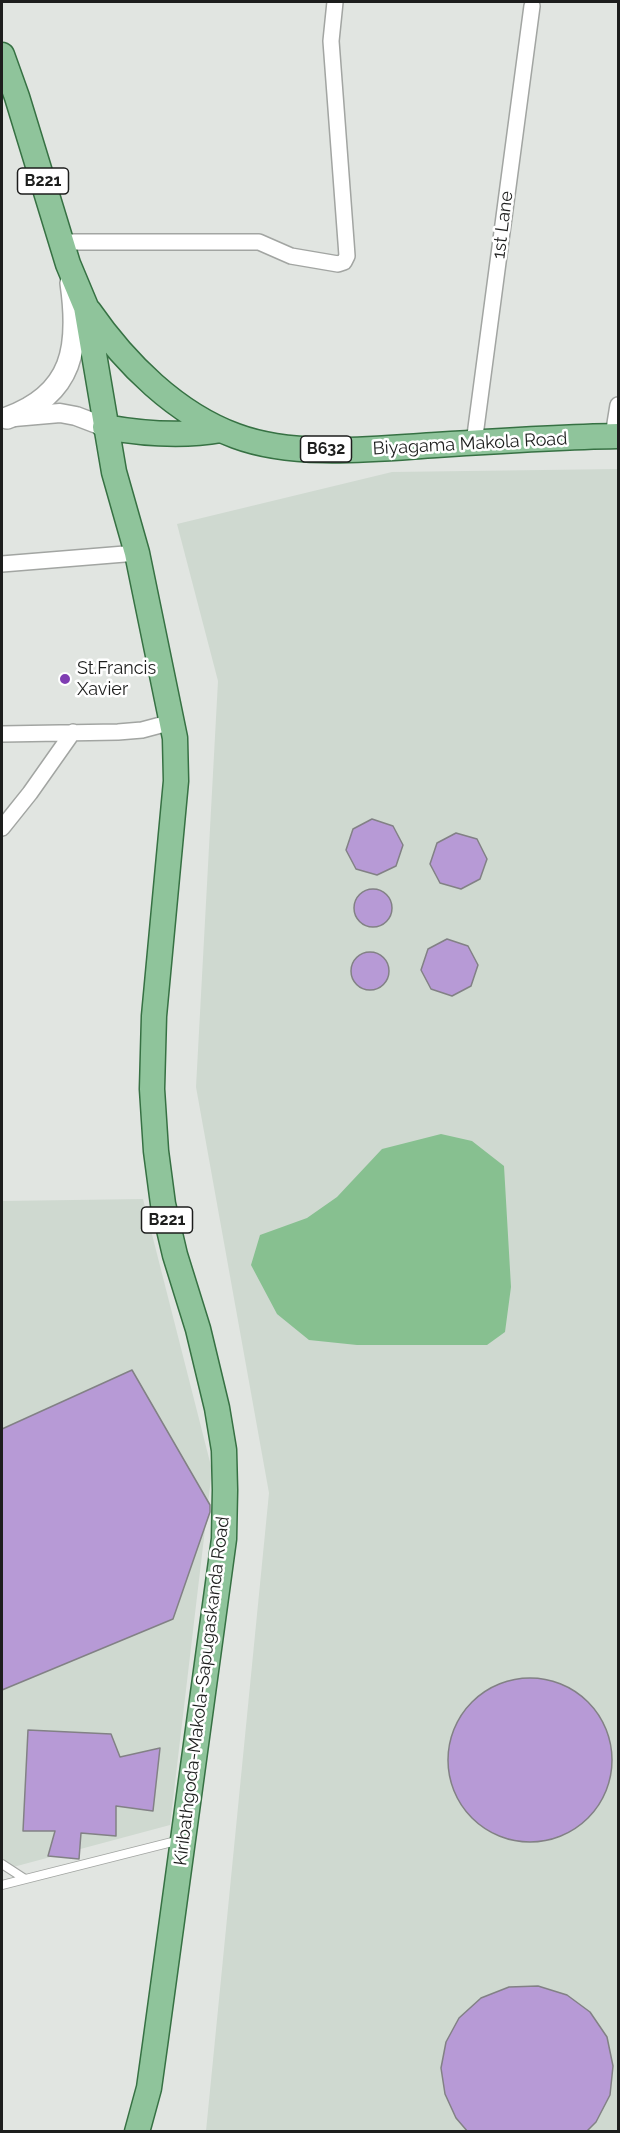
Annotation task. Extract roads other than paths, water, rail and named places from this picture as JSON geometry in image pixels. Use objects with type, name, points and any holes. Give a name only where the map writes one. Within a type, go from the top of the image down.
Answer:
[{"type":"main road","name":"Kiribathgoda-Makola-Sapugaskanda Road","points":[[2,55],[65,253],[86,307],[114,472],[137,554],[175,738],[176,781],[154,1016],[152,1089],[156,1150],[168,1225],[198,1329],[217,1408],[224,1450],[224,1539],[149,2088],[137,2132]]},
{"type":"main road","points":[[4,418],[22,413],[42,399],[56,385],[71,357],[76,330],[65,253]]},
{"type":"main road","name":"Biyagama Makola Road","points":[[86,307],[106,336],[148,379],[185,409],[221,430],[251,441],[295,448],[359,450],[616,436]]},
{"type":"main road","points":[[105,427],[180,434],[221,430]]},
{"type":"street","points":[[65,253],[259,242],[291,256],[338,264],[344,262],[347,256],[331,41],[335,2]]},
{"type":"street","name":"1st Lane","points":[[474,443],[532,6]]},
{"type":"street","points":[[616,436],[618,405]]},
{"type":"street","points":[[4,418],[60,413],[76,416],[105,427]]},
{"type":"street","points":[[2,564],[137,554]]},
{"type":"street","points":[[2,734],[118,732],[142,730],[172,722]]},
{"type":"street","points":[[2,828],[73,732]]},
{"type":"lane","points":[[2,1885],[183,1839]]},
{"type":"lane","points":[[2,1864],[25,1879]]},
{"type":"place","name":"St.Francis Xavier","points":[[65,679]]}]
